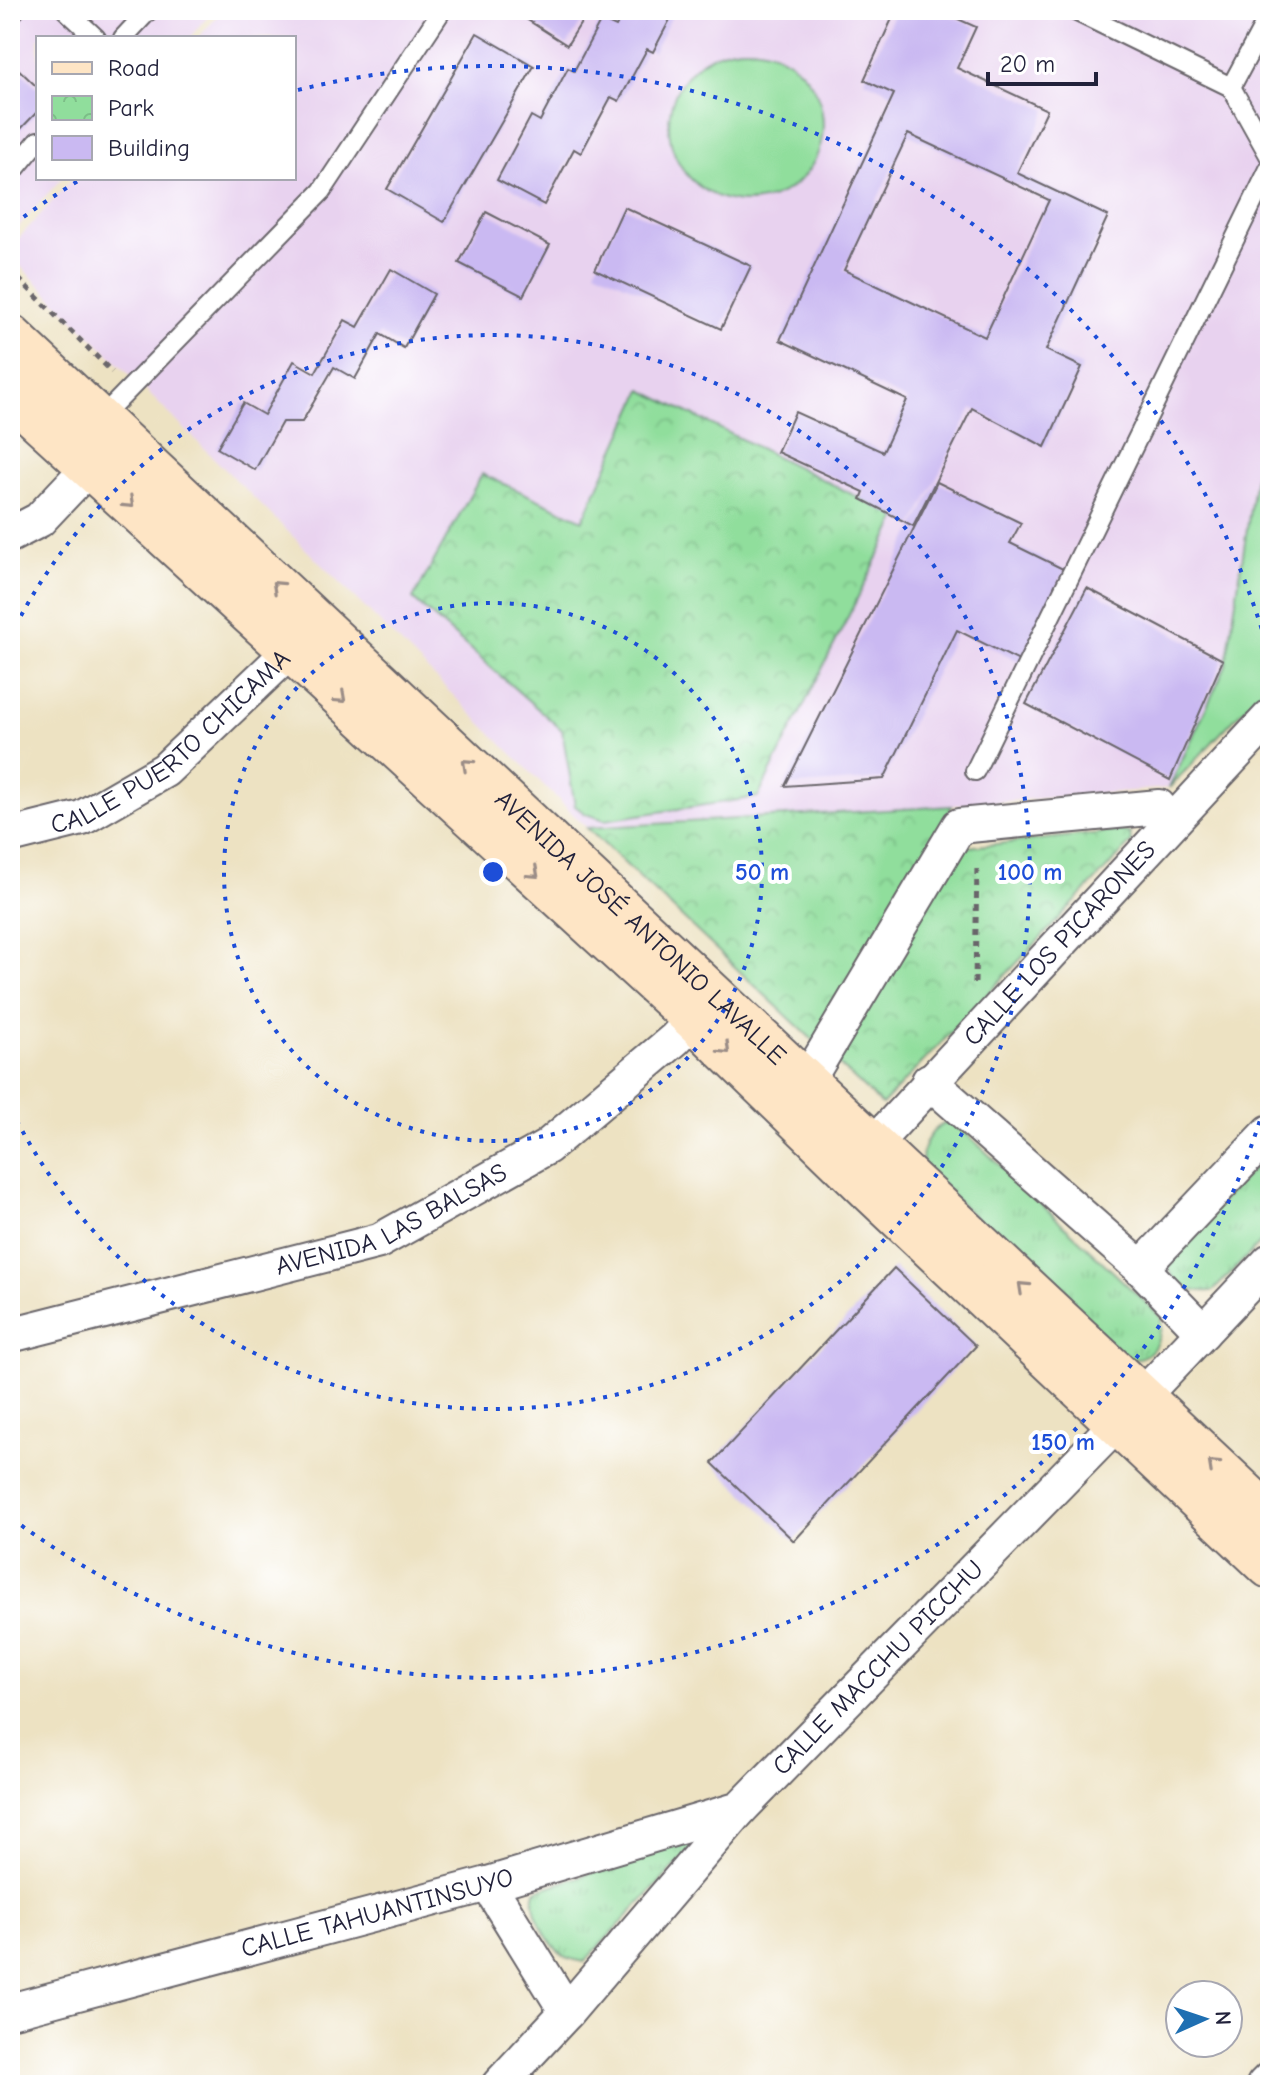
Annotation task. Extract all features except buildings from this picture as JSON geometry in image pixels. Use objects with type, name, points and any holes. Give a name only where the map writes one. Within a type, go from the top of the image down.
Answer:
[{"type":"main road","name":"AVENIDA JOSÉ ANTONIO LAVALLE","points":[[10,337],[102,441],[304,638],[704,1007],[1129,1410],[1270,1566]]},
{"type":"main road","name":"AVENIDA JOSÉ ANTONIO LAVALLE","points":[[10,393],[102,441]]},
{"type":"main road","name":"AVENIDA JOSÉ ANTONIO LAVALLE","points":[[704,1007],[807,1081],[860,1158]]},
{"type":"main road","name":"AVENIDA JOSÉ ANTONIO LAVALLE","points":[[1129,1410],[1270,1518]]},
{"type":"street","points":[[10,535],[39,520],[102,441]]},
{"type":"street","name":"CALLE PUERTO CHICAMA","points":[[10,836],[82,818],[165,770],[304,638]]},
{"type":"street","name":"CALLE LOS PICARONES","points":[[860,1158],[1270,717]]},
{"type":"street","points":[[807,1081],[959,826],[1159,807],[1171,822]]},
{"type":"street","name":"AVENIDA LAS BALSAS","points":[[10,1335],[379,1241],[547,1147],[704,1007]]},
{"type":"street","points":[[929,1081],[1141,1268],[1203,1332]]},
{"type":"street","points":[[1141,1268],[1270,1132]]},
{"type":"street","name":"CALLE MACCHU PICCHU","points":[[499,2085],[567,2012],[740,1809],[1270,1261]]},
{"type":"street","name":"CALLE TAHUANTINSUYO","points":[[10,2011],[488,1884],[740,1809]]},
{"type":"street","points":[[488,1884],[567,2012]]},
{"type":"street","points":[[1264,2085],[1270,2079]]},
{"type":"lane","points":[[10,14],[15,10]]},
{"type":"lane","points":[[66,10],[94,36]]},
{"type":"lane","points":[[125,36],[149,10]]},
{"type":"lane","points":[[102,441],[129,389],[322,191],[442,10]]},
{"type":"lane","points":[[1073,10],[1231,87],[1270,157]]},
{"type":"lane","points":[[1231,87],[1270,14]]},
{"type":"lane","points":[[10,175],[36,143]]},
{"type":"lane","points":[[975,771],[1270,167]]},
{"type":"path","points":[[10,270],[129,389]]},
{"type":"path","points":[[975,989],[978,824]]},
{"type":"shaded area","points":[[10,10],[214,10],[191,36],[36,36],[36,180],[60,180],[10,236]]},
{"type":"shaded area","points":[[223,10],[1270,10],[1270,375],[1225,665],[1169,788],[960,805],[586,827],[10,256],[10,248],[71,180],[296,180],[296,36],[200,36]]},
{"type":"green space","points":[[746,48],[775,54],[800,71],[817,96],[823,125],[817,154],[800,179],[775,196],[746,202],[717,196],[692,179],[675,154],[669,125],[675,96],[692,71],[717,54]]},
{"type":"green space","points":[[1270,380],[1270,681],[1169,788],[1226,665]]},
{"type":"green space","points":[[642,390],[898,517],[758,797],[605,820],[586,814],[575,806],[562,730],[413,599],[482,474],[583,520]]},
{"type":"green space","points":[[952,806],[929,851],[1121,831],[1130,833],[1131,843],[882,1105],[587,828]]},
{"type":"green space","points":[[953,1121],[1161,1317],[1158,1341],[1150,1352],[1128,1359],[924,1170],[924,1146],[928,1139],[938,1128]]},
{"type":"green space","points":[[1270,1151],[1270,1233],[1213,1291],[1195,1291],[1181,1286],[1172,1275],[1167,1258]]},
{"type":"green space","points":[[703,1837],[584,1962],[565,1956],[546,1936],[537,1917],[535,1891]]}]
